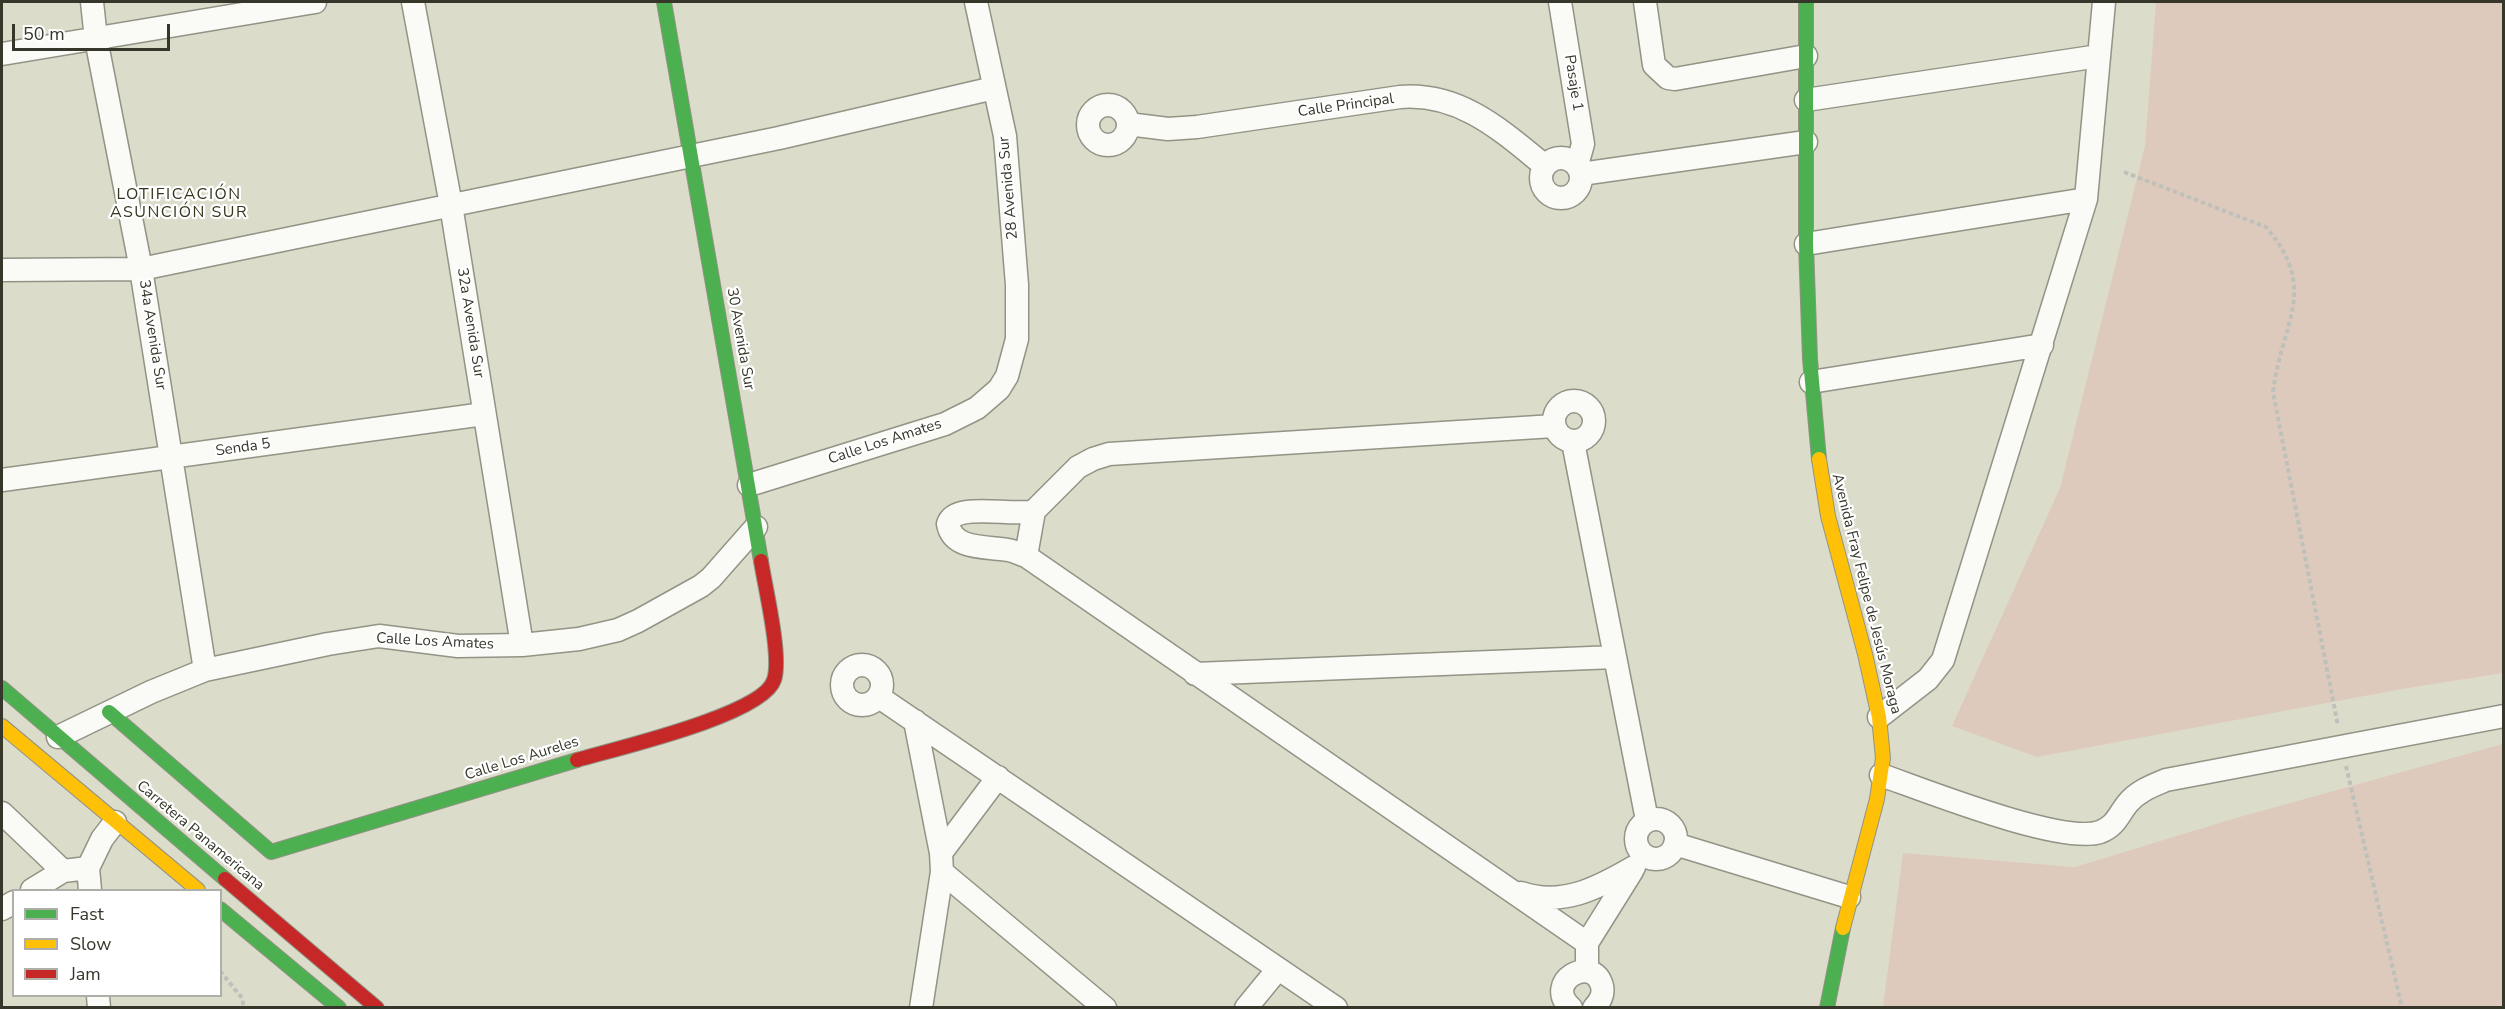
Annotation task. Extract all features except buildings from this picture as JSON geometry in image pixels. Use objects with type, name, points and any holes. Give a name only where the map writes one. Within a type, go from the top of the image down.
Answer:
[{"type":"main road","name":"30 Avenida Sur","points":[[664,2],[756,527],[777,662],[774,682]]},
{"type":"main road","name":"Avenida Fray Felipe de Jesús Moraga","points":[[1806,2],[1806,244],[1811,382],[1819,474],[1865,654],[1879,717],[1883,758],[1877,799],[1849,897],[1827,1008]]},
{"type":"main road","name":"Calle Los Aureles","points":[[109,712],[271,852],[725,716],[752,702],[774,682]]},
{"type":"main road","name":"Carretera Panamericana","points":[[2,688],[377,1008]]},
{"type":"main road","points":[[2,726],[196,889]]},
{"type":"main road","points":[[222,911],[339,1008]]},
{"type":"street","name":"34a Avenida Sur","points":[[92,2],[96,39],[141,269],[204,670]]},
{"type":"street","points":[[2,54],[315,2]]},
{"type":"street","name":"32a Avenida Sur","points":[[412,2],[451,205],[522,645]]},
{"type":"street","name":"28 Avenida Sur","points":[[976,2],[1005,136],[1017,285],[1017,339],[1007,376]]},
{"type":"street","name":"Pasaje 1","points":[[1560,2],[1583,144],[1579,170]]},
{"type":"street","points":[[1645,2],[1654,65],[1668,78],[1676,80],[1806,56]]},
{"type":"street","points":[[1879,717],[1928,679],[1943,660],[2086,199],[2104,2]]},
{"type":"street","points":[[1806,100],[2099,56]]},
{"type":"street","points":[[2,270],[141,269],[691,156],[994,88]]},
{"type":"street","name":"Calle Principal","points":[[1128,124],[1179,129],[1400,98],[1436,99],[1456,104],[1476,113],[1499,128],[1545,166]]},
{"type":"street","points":[[1579,170],[1806,142]]},
{"type":"street","points":[[1553,159],[1572,160],[1579,170],[1578,189],[1574,194],[1561,198],[1548,193],[1544,188],[1541,175],[1545,166],[1553,159]]},
{"type":"street","points":[[1806,244],[2086,199]]},
{"type":"street","points":[[1811,382],[2042,345]]},
{"type":"street","name":"Calle Los Amates","points":[[749,485],[945,424],[977,408],[999,389],[1007,376]]},
{"type":"street","points":[[1578,402],[1589,408],[1594,420],[1586,438],[1573,442],[1561,437],[1554,426],[1556,412],[1565,403],[1578,402]]},
{"type":"street","name":"Senda 5","points":[[2,480],[484,414]]},
{"type":"street","points":[[1026,556],[1034,511],[1078,467],[1108,454],[1554,426]]},
{"type":"street","points":[[1573,442],[1647,820]]},
{"type":"street","points":[[1034,511],[1014,514],[964,511],[954,514],[948,524],[949,531],[958,541],[969,545],[1010,550],[1026,556],[1587,943]]},
{"type":"street","name":"Calle Los Amates","points":[[58,737],[204,670],[328,644],[379,636],[458,646],[522,645],[579,639],[618,630],[679,600],[711,578],[756,527]]},
{"type":"street","points":[[1195,674],[1615,657]]},
{"type":"street","points":[[879,697],[1335,1008]]},
{"type":"street","points":[[1881,775],[2036,826],[2088,835],[2114,826],[2128,803],[2144,789],[2166,780],[2504,716]]},
{"type":"street","points":[[915,721],[941,862],[921,1008]]},
{"type":"street","points":[[941,862],[998,777]]},
{"type":"street","points":[[2,813],[63,871],[89,879],[102,839],[115,822]]},
{"type":"street","points":[[1509,890],[1536,898],[1572,897],[1613,880],[1638,861],[1648,857],[1662,858],[1673,850],[1675,844],[1675,831],[1671,825],[1660,819],[1647,820],[1638,829],[1636,836],[1638,861],[1587,943],[1587,971]]},
{"type":"street","points":[[1675,844],[1849,897]]},
{"type":"street","points":[[941,862],[1105,1008]]},
{"type":"street","points":[[35,889],[63,871]]},
{"type":"street","points":[[1246,1008],[1278,969]]},
{"type":"street","points":[[1571,1008],[1563,995],[1564,982],[1574,973],[1587,971],[1598,978],[1603,990],[1594,1008]]},
{"type":"path","points":[[2124,172],[2266,227],[2281,245],[2292,267],[2295,286],[2292,314],[2275,373],[2273,392],[2342,748],[2402,1008]]},
{"type":"path","points":[[222,973],[242,998],[244,1008]]},
{"type":"shaded area","points":[[2156,2],[2503,2],[2503,673],[2402,689],[2037,757],[1952,726],[2060,488],[2145,146]]},
{"type":"shaded area","points":[[2503,744],[2503,1007],[1883,1007],[1903,853],[2075,867],[2236,818]]},
{"type":"traffic: fast","points":[[664,2],[761,561]]},
{"type":"traffic: fast","points":[[1806,2],[1806,244],[1810,359],[1819,459]]},
{"type":"traffic: fast","points":[[2,688],[225,879]]},
{"type":"traffic: fast","points":[[109,712],[271,852],[577,760]]},
{"type":"traffic: fast","points":[[222,911],[339,1008]]},
{"type":"traffic: fast","points":[[1827,1008],[1843,928]]},
{"type":"traffic: slow","points":[[1819,459],[1828,516],[1865,654],[1879,717],[1883,758],[1877,799],[1843,928]]},
{"type":"traffic: slow","points":[[2,726],[197,889]]},
{"type":"traffic: jam","points":[[577,760],[717,718],[744,706],[764,693],[774,680],[776,655],[761,561]]},
{"type":"traffic: jam","points":[[225,879],[377,1008]]},
{"type":"district","name":"LOTIFICACIÓN ASUNCIÓN SUR","points":[[179,204]]}]
